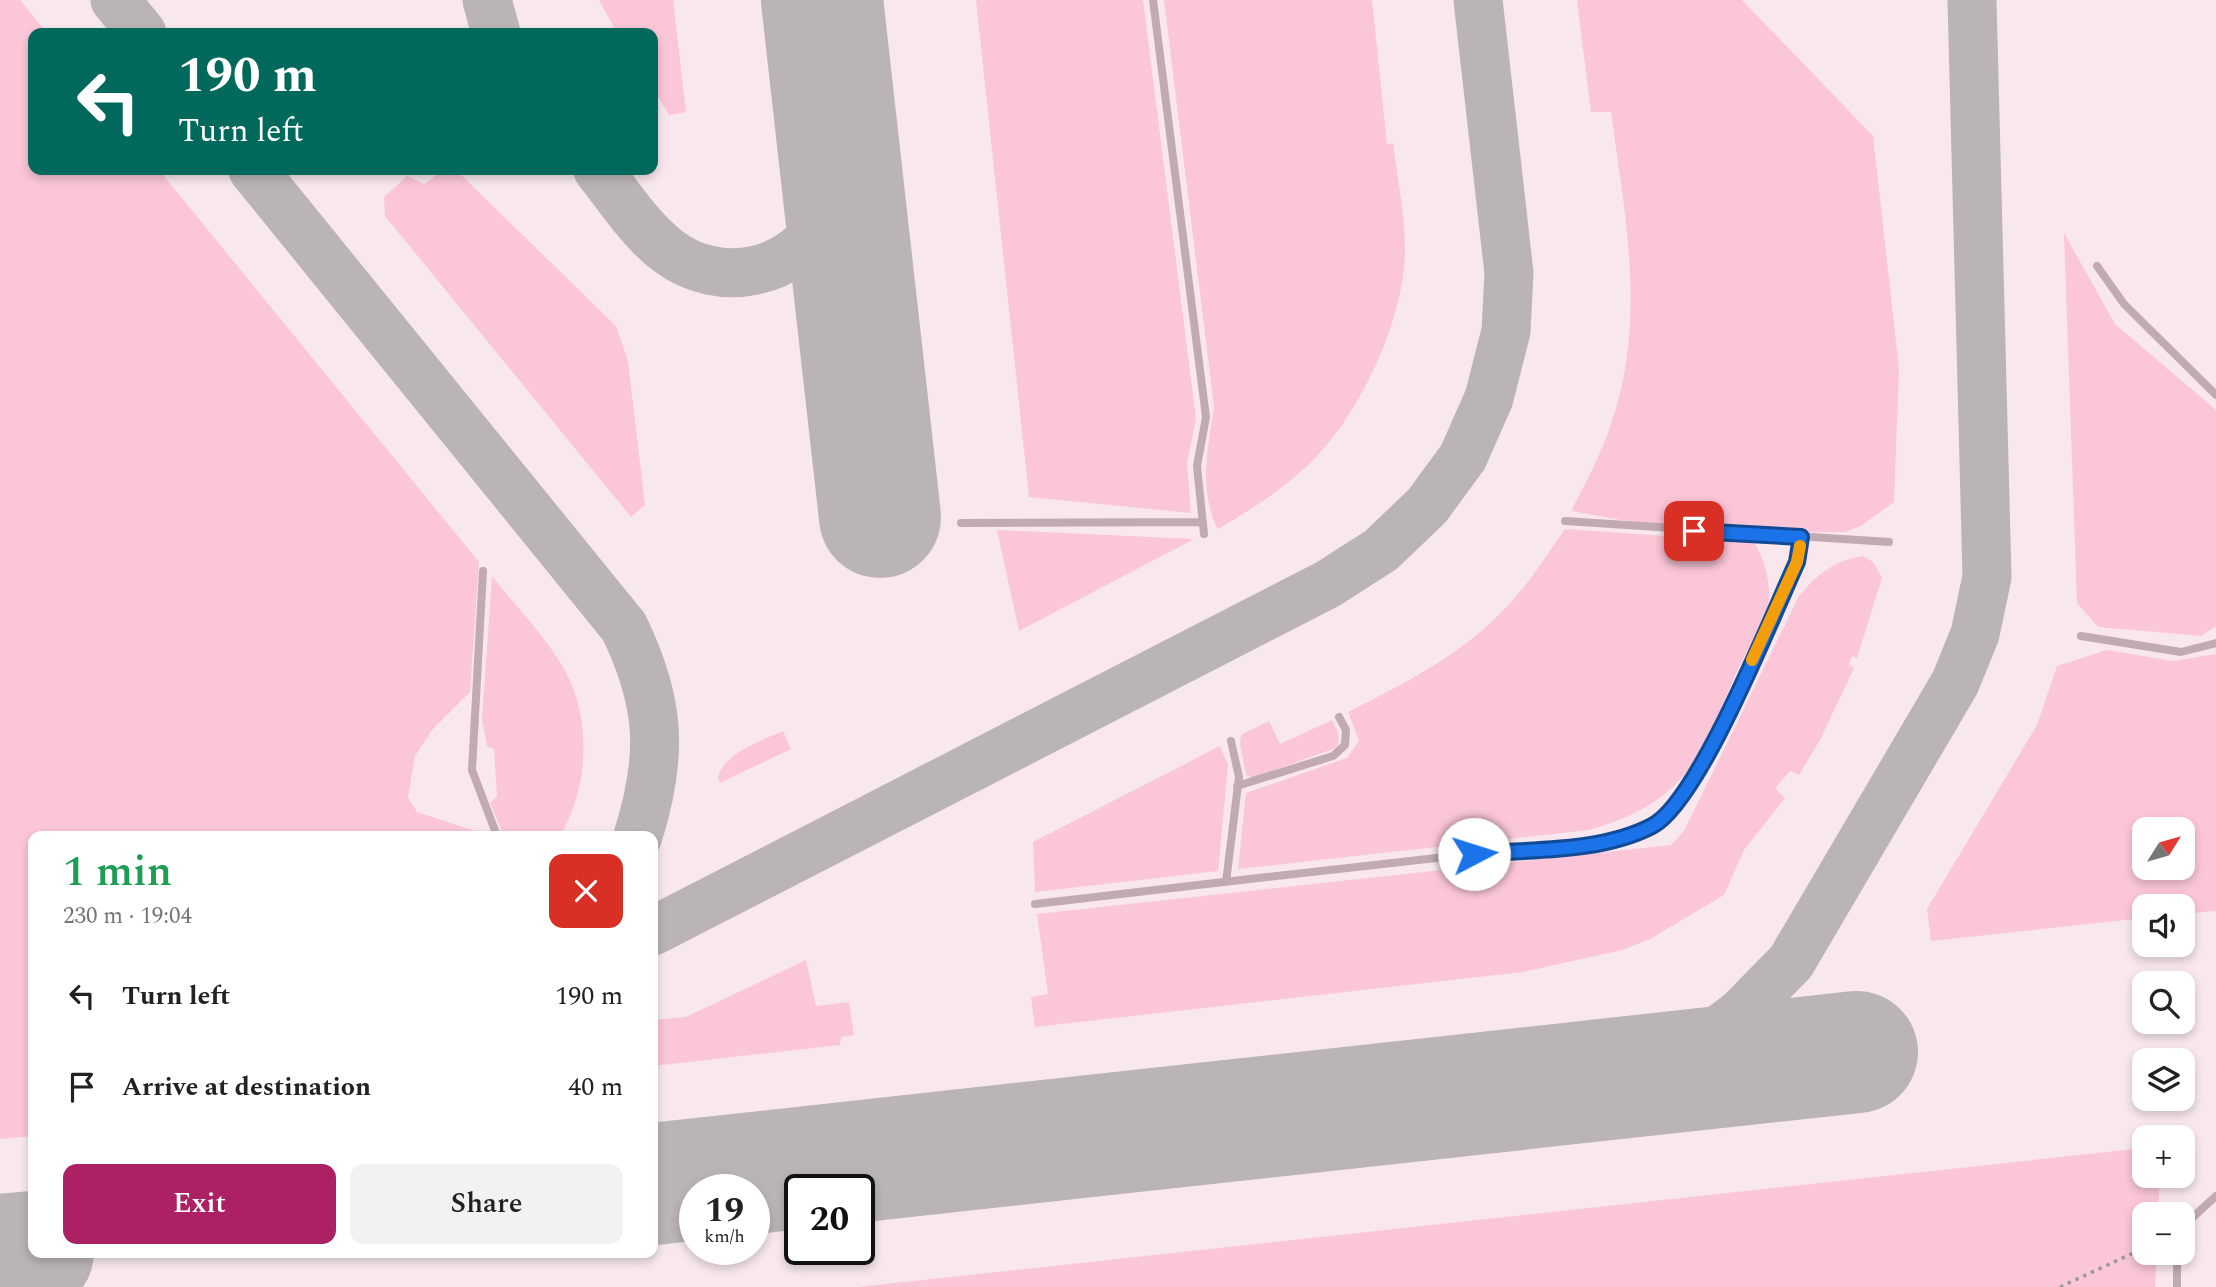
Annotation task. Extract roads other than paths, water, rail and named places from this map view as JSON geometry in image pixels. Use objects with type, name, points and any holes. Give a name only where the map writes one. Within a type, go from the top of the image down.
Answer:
[{"type":"lane","points":[[1153,0],[1206,417],[1197,466],[1204,534]]},
{"type":"lane","points":[[2098,266],[2123,304],[2216,395]]},
{"type":"lane","points":[[1564,521],[1889,542]]},
{"type":"lane","points":[[961,523],[1203,522]]},
{"type":"lane","points":[[1035,904],[1604,842],[1654,825],[1687,790],[1718,733],[1797,562],[1801,537]]},
{"type":"lane","points":[[483,571],[472,770],[495,831]]},
{"type":"lane","points":[[2081,636],[2181,652],[2216,643]]},
{"type":"lane","points":[[1237,786],[1333,756],[1345,745],[1346,730],[1339,717]]},
{"type":"lane","points":[[1226,882],[1239,777],[1231,741]]},
{"type":"lane","points":[[2195,1215],[2216,1196]]},
{"type":"lane","points":[[2177,1265],[2177,1287]]}]
